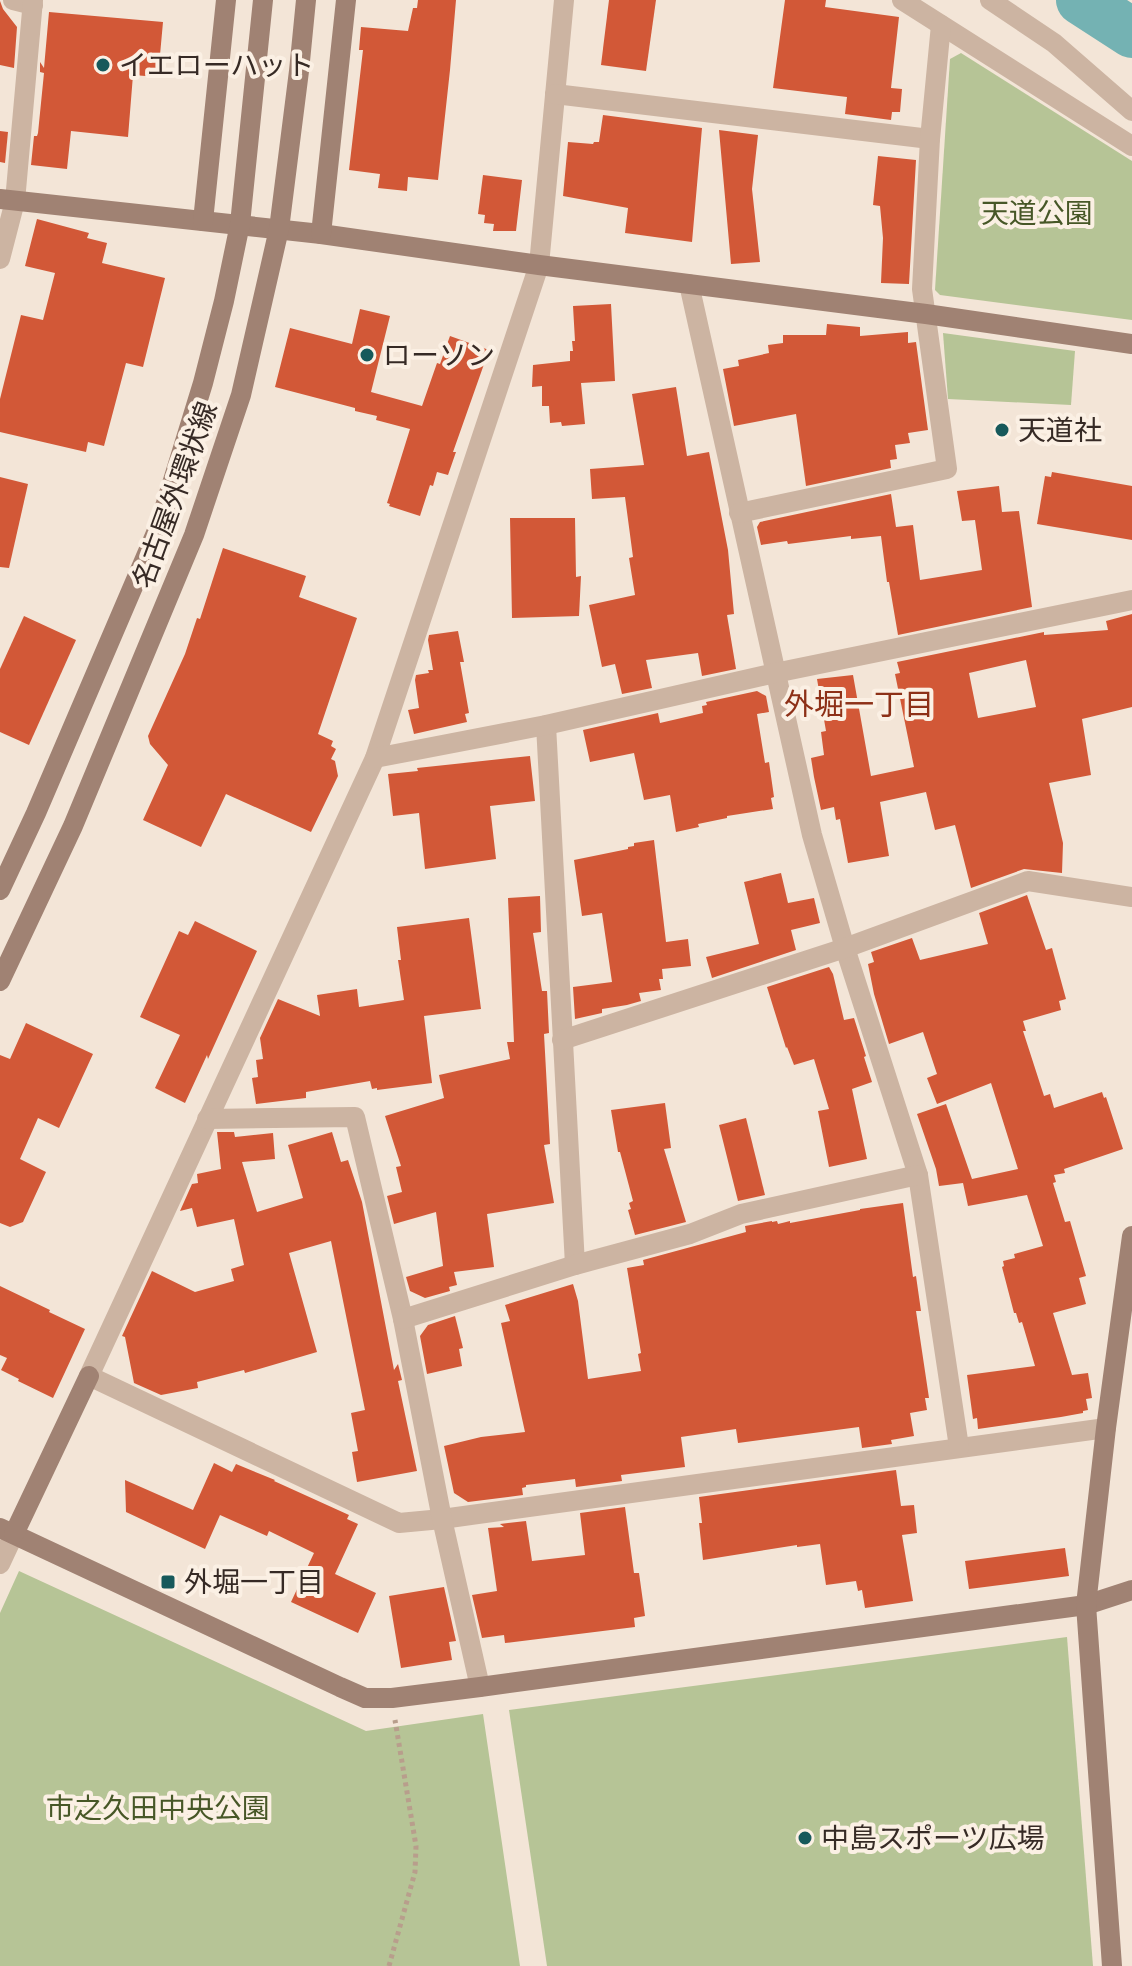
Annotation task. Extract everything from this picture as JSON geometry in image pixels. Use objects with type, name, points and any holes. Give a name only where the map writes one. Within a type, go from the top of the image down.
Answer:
[{"type":"street","points":[[203,221],[226,0]]},
{"type":"street","name":"名古屋外環状線","points":[[0,890],[159,526],[203,383],[240,224],[263,0]]},
{"type":"street","name":"名古屋外環状線","points":[[0,981],[73,826],[194,535],[241,395],[279,229],[306,0]]},
{"type":"street","points":[[321,234],[346,0]]},
{"type":"street","points":[[0,1564],[7,1531],[89,1376],[375,758],[539,265],[564,0]]},
{"type":"street","points":[[902,0],[1132,146]]},
{"type":"street","points":[[990,0],[1054,43],[1132,111]]},
{"type":"street","points":[[0,259],[27,2]]},
{"type":"street","points":[[739,513],[947,469],[922,289],[930,139],[941,25]]},
{"type":"street","points":[[555,94],[930,139]]},
{"type":"street","points":[[7,200],[321,234],[1132,344]]},
{"type":"street","points":[[689,284],[812,835],[918,1175],[959,1447]]},
{"type":"street","points":[[375,758],[546,725],[775,673],[1132,600]]},
{"type":"street","points":[[546,725],[575,1265]]},
{"type":"street","points":[[562,1040],[845,948],[1028,881],[1132,897]]},
{"type":"street","points":[[207,1119],[355,1117],[403,1319],[442,1519],[480,1687]]},
{"type":"street","points":[[403,1319],[575,1265],[690,1234],[741,1214],[918,1175]]},
{"type":"street","points":[[1112,1966],[1086,1605],[1132,1236]]},
{"type":"street","points":[[89,1376],[399,1523],[1106,1428]]},
{"type":"street","points":[[7,1531],[365,1698],[392,1698],[480,1687],[1086,1605],[1132,1590]]},
{"type":"path","points":[[389,1966],[415,1872],[416,1846],[392,1698]]},
{"type":"green space","name":"天道公園","points":[[961,53],[1132,161],[1132,320],[940,295],[935,290],[950,59]]},
{"type":"green space","points":[[943,333],[1075,351],[1071,405],[948,399]]},
{"type":"green space","name":"市之久田中央公園","points":[[19,1571],[366,1731],[483,1714],[520,1966],[0,1966],[0,1613]]},
{"type":"green space","name":"中島スポーツ広場","points":[[1067,1637],[1093,1966],[547,1966],[509,1710]]},
{"type":"building","points":[[418,0],[456,0],[438,180],[408,177],[407,191],[378,188],[380,174],[349,170],[363,50],[359,50],[361,27],[408,31]]},
{"type":"building","points":[[609,0],[656,0],[646,71],[601,65]]},
{"type":"building","points":[[785,0],[826,0],[825,7],[899,17],[891,88],[902,89],[900,112],[892,112],[891,120],[845,114],[847,97],[773,88]]},
{"type":"building","points":[[0,1],[17,27],[14,68],[0,65]]},
{"type":"building","points":[[49,12],[163,22],[158,77],[133,75],[128,137],[71,131],[67,169],[31,165],[34,136],[38,133],[44,73],[40,72],[40,62],[44,68]]},
{"type":"building","points":[[603,115],[702,128],[692,242],[625,233],[628,208],[563,196],[568,142],[599,142]]},
{"type":"building","points":[[719,130],[758,135],[752,189],[760,262],[731,264]]},
{"type":"building","points":[[0,131],[8,132],[5,163],[0,162]]},
{"type":"building","points":[[878,156],[916,160],[909,284],[881,283],[883,238],[880,206],[873,205]]},
{"type":"building","points":[[483,175],[522,180],[516,231],[493,231],[494,224],[484,223],[485,215],[478,214]]},
{"type":"building","points":[[37,219],[89,233],[87,238],[107,243],[102,263],[165,278],[143,367],[126,363],[104,446],[88,442],[86,452],[0,432],[0,399],[21,315],[43,320],[55,273],[25,266]]},
{"type":"building","points":[[611,304],[615,381],[581,383],[585,424],[562,426],[561,422],[550,423],[549,406],[542,406],[542,386],[532,387],[533,365],[570,361],[572,341],[575,341],[573,306]]},
{"type":"building","points":[[360,309],[390,316],[371,392],[422,406],[450,336],[489,350],[453,452],[456,452],[448,475],[437,472],[420,516],[387,503],[410,429],[376,420],[377,416],[355,411],[355,408],[275,387],[290,328],[352,344]]},
{"type":"building","points":[[827,324],[860,327],[860,336],[908,332],[908,343],[916,342],[928,430],[908,433],[910,443],[895,445],[897,459],[890,460],[891,468],[806,486],[796,414],[734,426],[723,369],[739,366],[738,360],[769,353],[768,345],[783,343],[783,335],[826,335]]},
{"type":"building","points":[[676,387],[687,456],[709,452],[728,550],[734,614],[727,615],[736,669],[702,676],[698,653],[646,660],[652,688],[622,694],[615,664],[602,667],[589,605],[635,595],[625,497],[592,499],[590,469],[644,465],[632,394]]},
{"type":"building","points":[[1052,472],[1132,486],[1132,540],[1037,524],[1045,476],[1051,477]]},
{"type":"building","points":[[0,477],[28,484],[9,568],[0,567]]},
{"type":"building","points":[[999,486],[1002,512],[1019,511],[1032,607],[898,635],[881,536],[761,545],[757,527],[760,522],[891,494],[896,527],[913,525],[920,580],[982,570],[975,520],[962,521],[957,491]]},
{"type":"building","points":[[510,518],[575,518],[576,577],[581,576],[579,616],[512,618]]},
{"type":"building","points":[[223,548],[306,576],[299,597],[357,618],[318,734],[333,741],[331,746],[336,749],[331,759],[335,761],[338,776],[311,832],[226,794],[201,847],[143,820],[168,765],[150,744],[148,736],[185,654],[197,618],[200,619]]},
{"type":"building","points":[[1132,614],[1132,707],[1082,719],[1091,775],[1049,783],[1063,843],[1062,873],[1024,869],[971,888],[955,825],[935,830],[926,792],[880,802],[889,856],[848,863],[840,819],[836,820],[834,807],[821,810],[814,777],[811,758],[824,755],[821,732],[826,731],[817,679],[853,675],[871,776],[914,767],[895,674],[900,673],[897,662],[1044,632],[1044,635],[1108,630],[1106,621]],"holes":[[[1026,660],[1036,707],[978,718],[969,673]]]},
{"type":"building","points":[[24,616],[76,640],[29,745],[0,732],[0,669]]},
{"type":"building","points":[[458,631],[464,662],[460,662],[469,713],[465,714],[467,722],[414,734],[408,710],[419,708],[416,675],[433,670],[429,635]]},
{"type":"building","points":[[757,691],[766,696],[769,712],[757,714],[765,763],[769,762],[773,809],[727,816],[676,832],[670,795],[644,800],[634,753],[590,762],[583,730],[658,713],[660,723],[703,713],[702,706],[707,705],[706,702]]},
{"type":"building","points":[[530,756],[535,801],[490,806],[496,859],[425,869],[419,813],[393,816],[388,774]]},
{"type":"building","points":[[654,840],[666,942],[688,939],[691,966],[662,969],[663,979],[659,979],[661,990],[639,993],[641,1001],[602,1009],[602,1013],[575,1019],[573,987],[612,982],[602,913],[582,916],[574,860],[628,849],[634,843]]},
{"type":"building","points":[[781,873],[788,903],[814,898],[820,923],[791,930],[796,950],[712,978],[706,957],[759,944],[744,882]]},
{"type":"building","points":[[1027,895],[1046,950],[1052,948],[1066,999],[1059,1001],[1061,1010],[1023,1021],[1026,1031],[1023,1031],[1044,1096],[1050,1094],[1054,1108],[1102,1092],[1123,1149],[1054,1175],[1056,1182],[1053,1183],[1065,1222],[1070,1221],[1086,1276],[1079,1278],[1086,1304],[1053,1313],[1072,1375],[1088,1373],[1092,1398],[1086,1399],[1088,1410],[978,1429],[977,1418],[973,1419],[967,1375],[1035,1366],[1022,1322],[1019,1323],[1014,1313],[1003,1261],[1015,1258],[1014,1254],[1043,1246],[1027,1195],[968,1206],[963,1183],[939,1186],[917,1114],[946,1104],[972,1179],[1018,1169],[991,1083],[937,1104],[927,1078],[937,1074],[923,1032],[889,1044],[868,964],[874,962],[871,952],[912,938],[920,960],[988,944],[979,913]]},
{"type":"building","points":[[540,896],[541,932],[533,933],[542,991],[547,991],[549,1033],[544,1034],[550,1144],[544,1145],[554,1203],[487,1214],[494,1267],[454,1272],[457,1285],[449,1287],[450,1291],[425,1298],[410,1291],[406,1277],[443,1266],[436,1212],[394,1224],[387,1196],[402,1192],[396,1167],[401,1166],[385,1116],[444,1098],[439,1075],[510,1059],[507,1042],[514,1042],[508,898]]},
{"type":"building","points":[[469,918],[481,1009],[424,1016],[432,1083],[377,1090],[372,1089],[370,1081],[306,1092],[306,1098],[256,1104],[252,1078],[258,1077],[256,1060],[263,1059],[260,1038],[278,999],[320,1016],[317,995],[357,989],[359,1007],[404,1000],[397,927]]},
{"type":"building","points":[[195,921],[257,951],[185,1103],[155,1088],[180,1035],[140,1017],[179,931],[188,935]]},
{"type":"building","points":[[829,967],[844,1020],[854,1018],[872,1082],[852,1089],[867,1159],[829,1167],[818,1111],[829,1109],[814,1059],[794,1065],[767,987]]},
{"type":"building","points":[[26,1023],[93,1054],[59,1128],[38,1118],[20,1159],[46,1172],[23,1222],[10,1227],[0,1223],[0,1055],[10,1059]]},
{"type":"building","points":[[665,1103],[671,1148],[664,1149],[686,1222],[635,1235],[628,1210],[631,1209],[629,1203],[633,1201],[618,1152],[611,1110]]},
{"type":"building","points":[[746,1118],[765,1195],[738,1201],[719,1125]]},
{"type":"building","points":[[217,1132],[234,1132],[235,1137],[273,1133],[275,1159],[242,1162],[257,1212],[303,1198],[288,1145],[332,1132],[341,1162],[348,1160],[362,1202],[394,1370],[398,1364],[402,1380],[398,1381],[417,1471],[357,1482],[352,1452],[358,1451],[351,1413],[365,1410],[331,1241],[289,1253],[317,1352],[245,1373],[244,1370],[197,1382],[198,1388],[161,1395],[134,1383],[125,1337],[122,1336],[152,1271],[195,1292],[234,1281],[231,1269],[244,1265],[234,1219],[197,1227],[192,1208],[180,1211],[192,1184],[198,1183],[197,1174],[221,1169]]},
{"type":"building","points":[[903,1203],[921,1311],[916,1311],[929,1398],[925,1398],[927,1410],[910,1413],[914,1436],[891,1440],[892,1444],[862,1448],[859,1427],[738,1443],[736,1429],[681,1437],[685,1467],[621,1475],[622,1481],[576,1487],[575,1479],[526,1485],[522,1488],[523,1495],[468,1502],[454,1493],[444,1446],[481,1437],[525,1432],[501,1323],[510,1321],[505,1305],[573,1284],[588,1379],[641,1371],[638,1354],[641,1353],[627,1268],[644,1265],[643,1260],[746,1232],[745,1226],[772,1221],[790,1223]]},
{"type":"building","points":[[0,1286],[85,1329],[53,1398],[1,1370],[7,1358],[0,1355]]},
{"type":"building","points":[[455,1316],[463,1348],[459,1349],[462,1366],[427,1374],[420,1336],[428,1325]]},
{"type":"building","points":[[214,1463],[232,1472],[236,1464],[275,1480],[349,1515],[347,1519],[358,1524],[335,1574],[376,1593],[358,1633],[291,1602],[314,1553],[269,1531],[267,1536],[220,1515],[205,1549],[126,1512],[125,1480],[193,1510]]},
{"type":"building","points":[[896,1470],[901,1506],[914,1505],[917,1533],[902,1535],[913,1601],[865,1608],[862,1590],[858,1591],[856,1581],[826,1585],[820,1544],[703,1560],[699,1497]]},
{"type":"building","points":[[625,1507],[634,1573],[639,1573],[645,1616],[634,1618],[635,1627],[505,1643],[504,1635],[482,1638],[472,1595],[497,1591],[488,1528],[526,1521],[532,1561],[585,1555],[580,1513]]},
{"type":"building","points":[[1065,1548],[1069,1576],[969,1589],[965,1561]]},
{"type":"building","points":[[444,1587],[456,1641],[449,1642],[452,1660],[401,1668],[389,1596]]},
{"type":"waterway","points":[[1081,0],[1132,33]]},
{"type":"place","name":"イエローハット","points":[[103,65]]},
{"type":"place","name":"ローソン","points":[[367,355]]},
{"type":"place","name":"天道社","points":[[1002,430]]},
{"type":"place","name":"外堀一丁目","points":[[168,1582]]},
{"type":"place","name":"中島スポーツ広場","points":[[805,1838]]},
{"type":"district","name":"外堀一丁目","points":[[859,704]]}]
